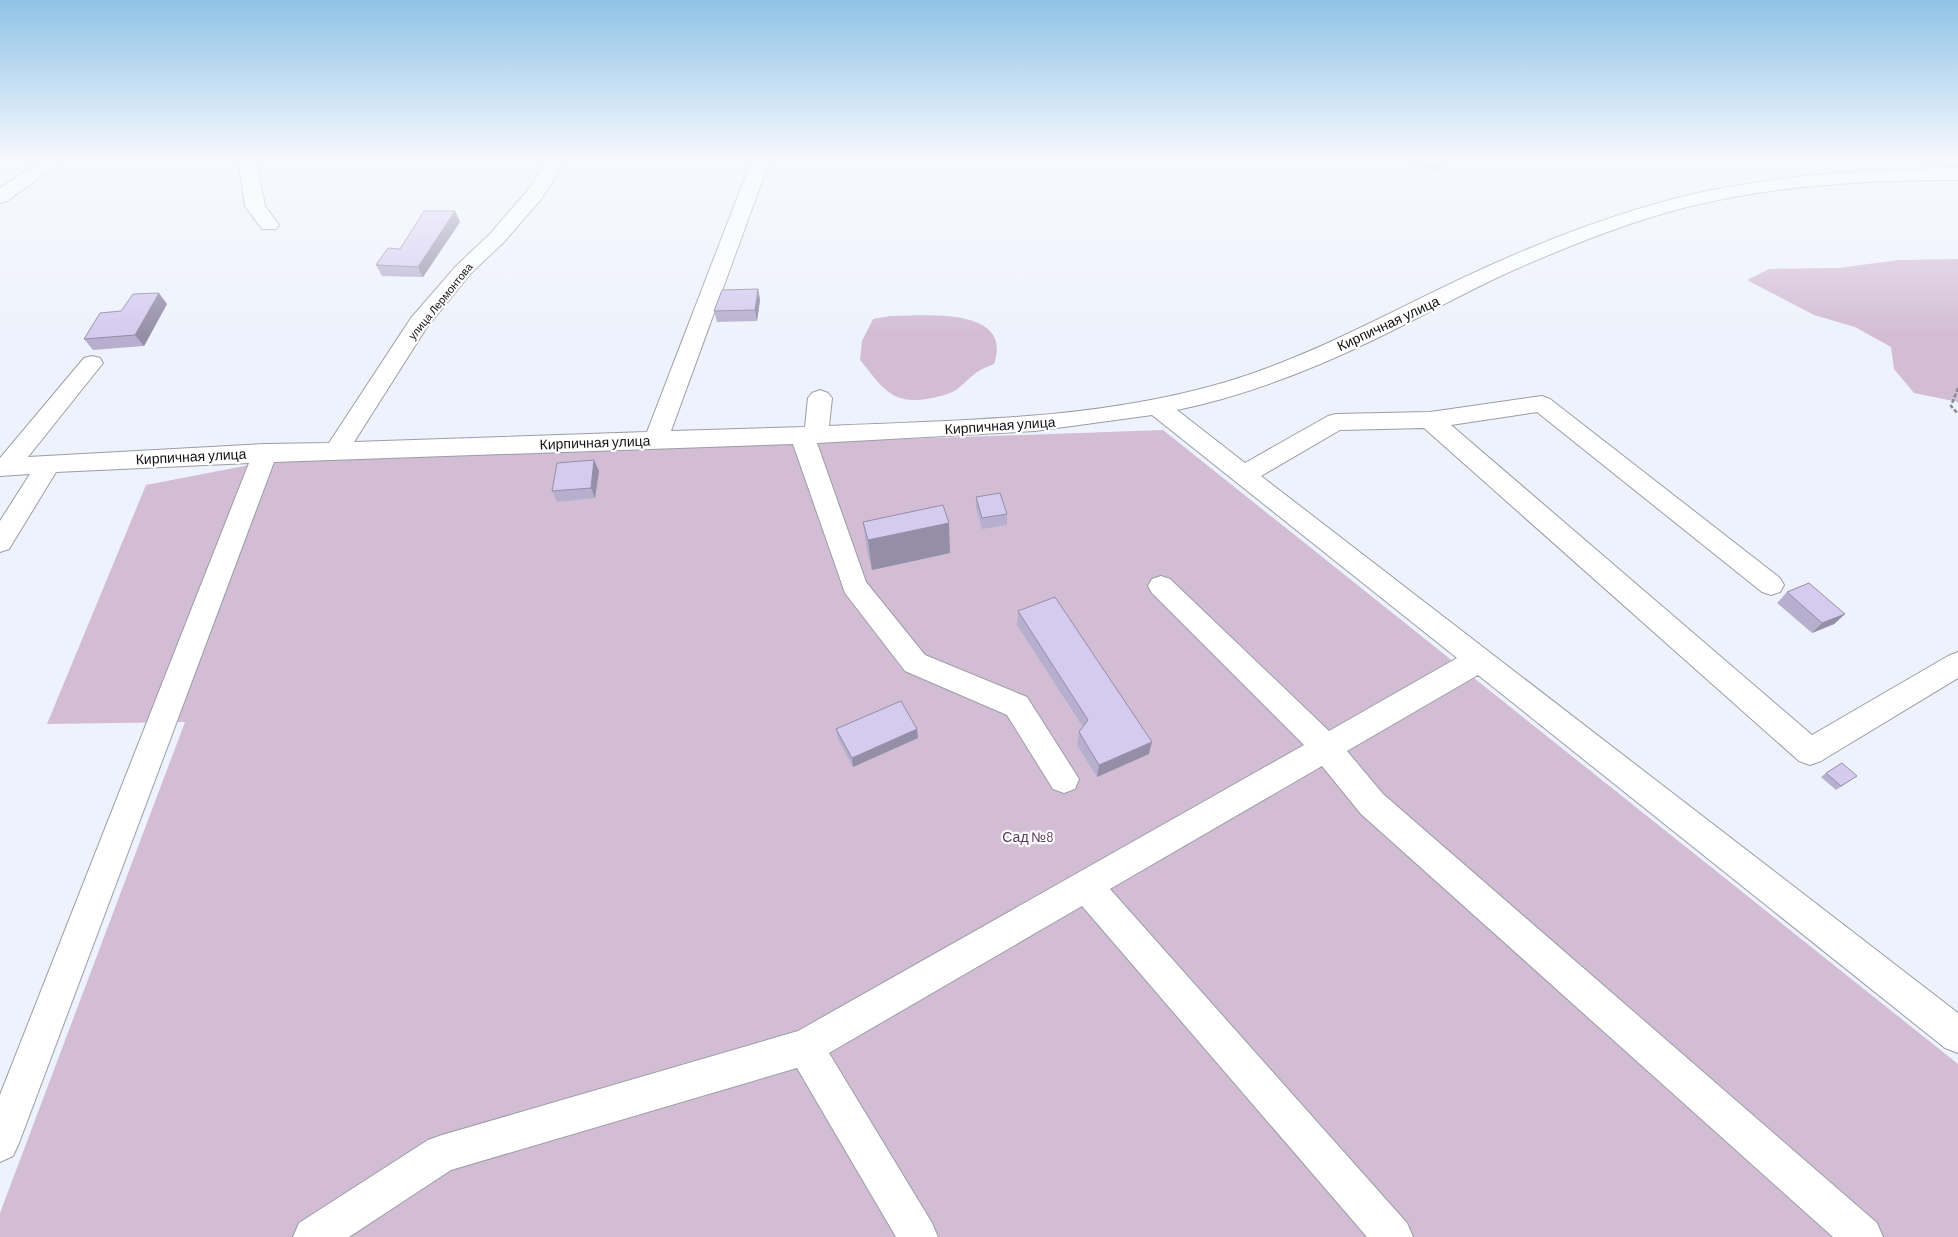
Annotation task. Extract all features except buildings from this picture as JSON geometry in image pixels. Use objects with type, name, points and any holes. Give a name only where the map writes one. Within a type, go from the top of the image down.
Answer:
[{"type":"street","points":[[265,220],[269,225]]},
{"type":"street","name":"улица Лермонтова","points":[[336,450],[419,323],[464,269],[497,238],[513,220]]},
{"type":"street","points":[[656,440],[738,220]]},
{"type":"street","name":"Кирпичная улица","points":[[3,467],[265,452],[809,435],[1018,425],[1089,417],[1156,406],[1212,394],[1265,378],[1359,339],[1522,259],[1572,239],[1630,220]]},
{"type":"street","points":[[3,467],[92,363]]},
{"type":"street","points":[[820,398],[809,435],[854,586],[916,664],[1017,706],[1064,778]]},
{"type":"street","points":[[1243,475],[1336,422],[1430,420],[1542,404],[1770,585]]},
{"type":"street","points":[[1156,406],[1958,1035]]},
{"type":"street","points":[[1430,420],[1810,752],[1958,664]]},
{"type":"street","points":[[0,1143],[265,452]]},
{"type":"street","points":[[0,542],[49,464]]},
{"type":"street","points":[[1161,586],[1326,748],[1372,804],[1863,1237]]},
{"type":"street","points":[[313,1237],[442,1154],[805,1047],[1479,660]]},
{"type":"street","points":[[1086,886],[1393,1237]]},
{"type":"street","points":[[805,1047],[918,1237]]},
{"type":"path","points":[[1958,388],[1951,406],[1958,414]]},
{"type":"green space","points":[[1958,259],[1958,402],[1914,393],[1894,369],[1891,347],[1855,327],[1814,315],[1747,280],[1769,269],[1838,268],[1899,260]]},
{"type":"green space","points":[[890,316],[943,316],[962,318],[979,323],[991,332],[997,345],[994,364],[977,372],[956,390],[946,395],[914,400],[895,396],[881,385],[860,360],[862,341],[873,319]]},
{"type":"green space","name":"Сад №8","points":[[1163,430],[1958,1064],[1958,1237],[0,1237],[0,1213],[185,722],[47,724],[146,485],[291,457],[649,448]]}]
